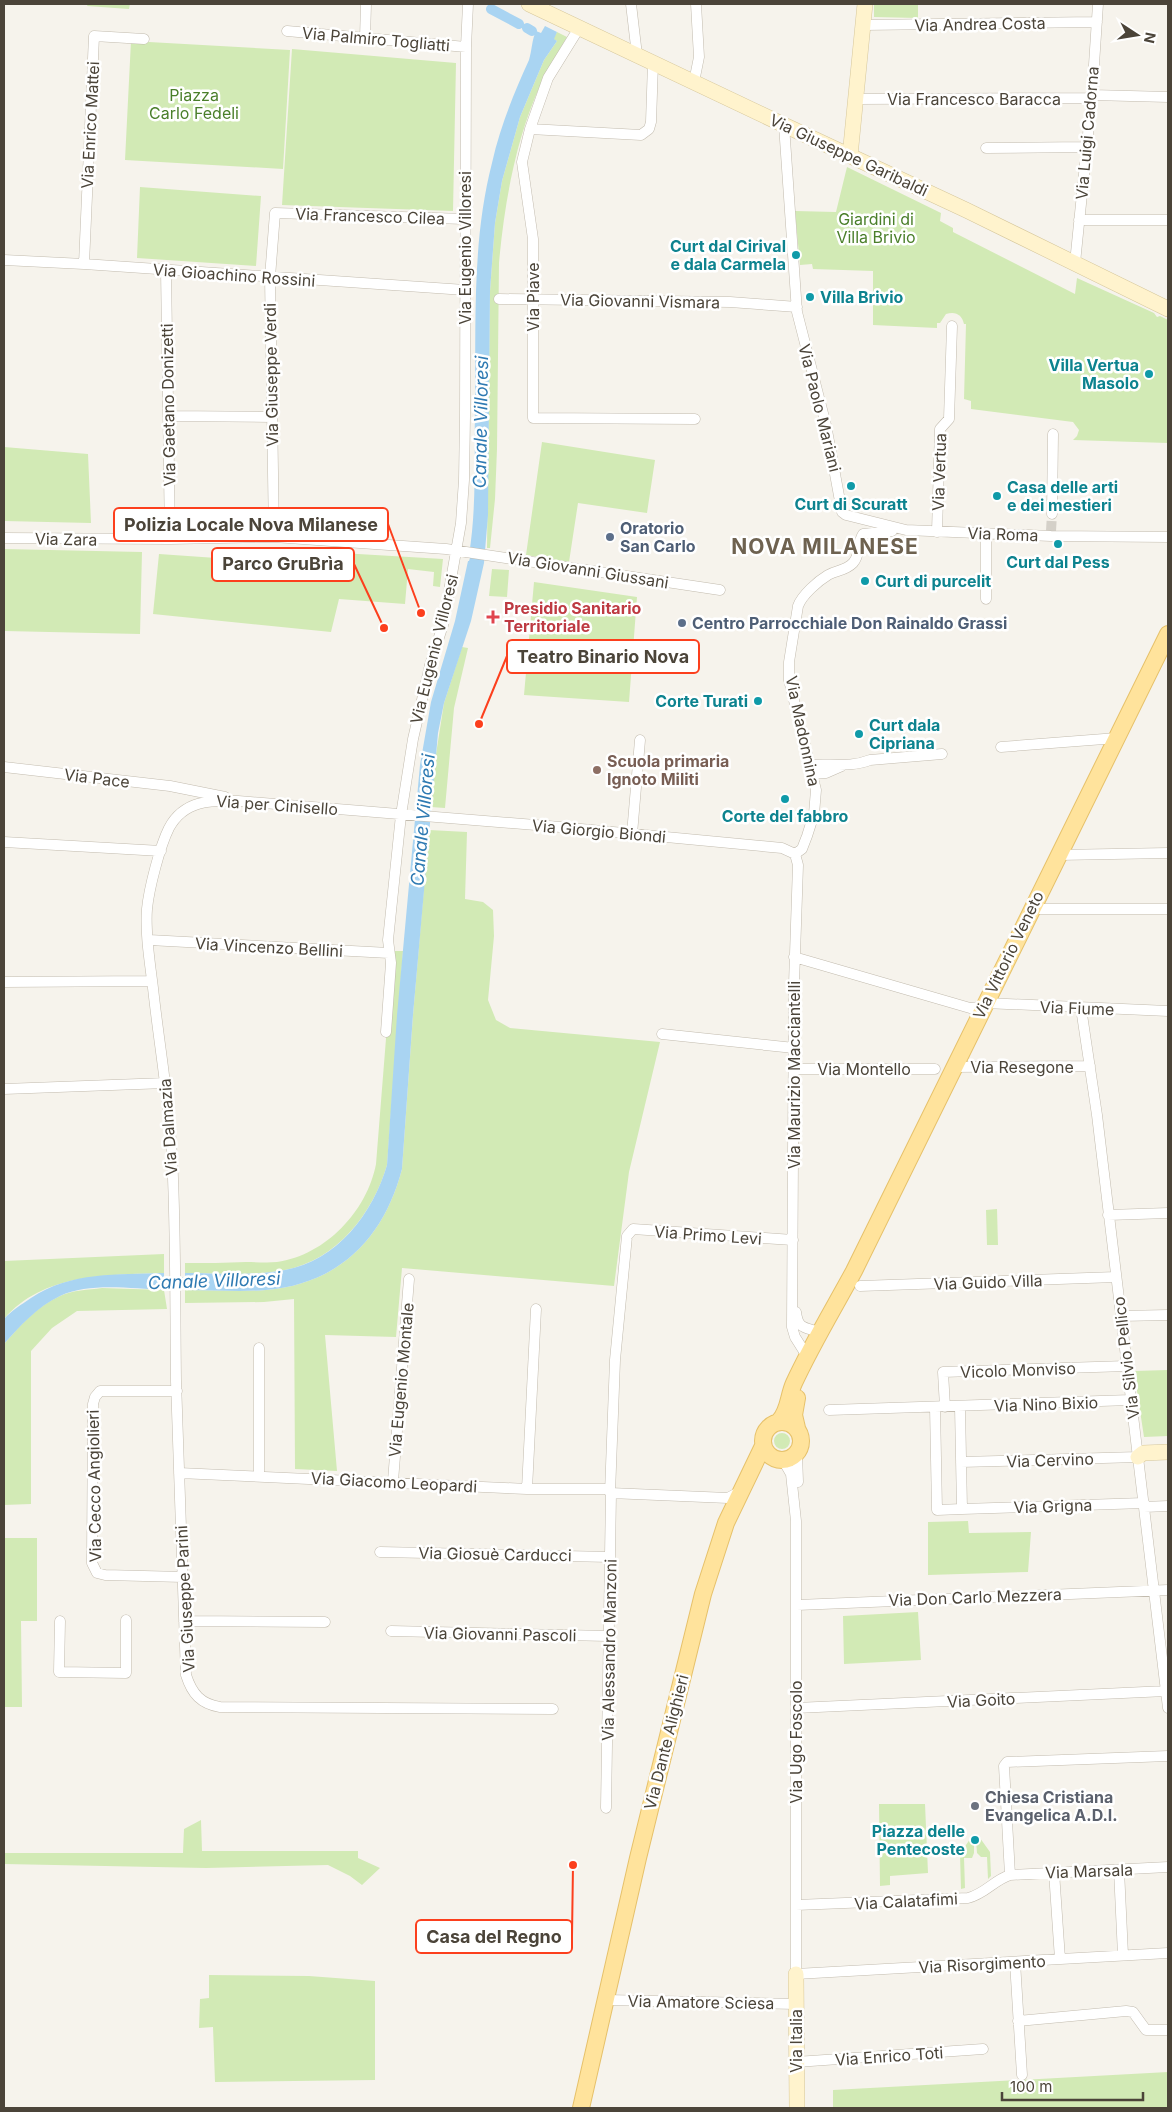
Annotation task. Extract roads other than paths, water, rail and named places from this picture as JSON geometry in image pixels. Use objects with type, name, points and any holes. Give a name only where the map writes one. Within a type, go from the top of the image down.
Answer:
[{"type":"main road","points":[[850,156],[865,4]]},
{"type":"main road","name":"Via Giuseppe Garibaldi","points":[[533,5],[1168,309]]},
{"type":"main road","name":"Via Vittorio Veneto","points":[[797,1428],[794,1415],[800,1388],[855,1282],[954,1067],[1168,634]]},
{"type":"main road","name":"Via Vittorio Veneto","points":[[779,1422],[785,1413],[790,1391],[819,1332],[855,1282]]},
{"type":"main road","points":[[785,1421],[797,1428],[802,1438],[802,1444],[779,1455],[763,1440],[767,1428],[779,1422],[785,1421]]},
{"type":"main road","points":[[1138,1457],[1143,1453],[1168,1452]]},
{"type":"main road","name":"Via Dante Alighieri","points":[[582,2108],[621,1933],[695,1624],[726,1523],[741,1490],[779,1455]]},
{"type":"main road","name":"Via Dante Alighieri","points":[[717,1553],[762,1467],[779,1455]]},
{"type":"main road","name":"Via Italia","points":[[796,1974],[796,2108]]},
{"type":"street","points":[[365,38],[366,4]]},
{"type":"street","name":"Via Eugenio Villoresi","points":[[386,1032],[391,963],[388,940],[401,815],[419,706],[432,656],[443,625],[457,550],[464,480],[466,47],[468,4]]},
{"type":"street","points":[[631,4],[637,55]]},
{"type":"street","points":[[694,82],[699,57],[696,4]]},
{"type":"street","name":"Via Luigi Cadorna","points":[[1075,263],[1092,96],[1098,4]]},
{"type":"street","name":"Via Andrea Costa","points":[[863,25],[1097,22]]},
{"type":"street","name":"Via Piave","points":[[579,28],[548,78],[530,130],[522,162],[533,239],[533,418],[694,419]]},
{"type":"street","name":"Via Palmiro Togliatti","points":[[287,31],[466,47]]},
{"type":"street","name":"Via Enrico Mattei","points":[[84,264],[94,36],[144,39]]},
{"type":"street","points":[[530,130],[641,135],[649,129],[651,122],[653,63]]},
{"type":"street","name":"Via Francesco Baracca","points":[[856,99],[1168,97]]},
{"type":"street","name":"Via Paolo Mariani","points":[[784,125],[799,322],[826,425],[841,510]]},
{"type":"street","points":[[986,148],[1087,147]]},
{"type":"street","name":"Via Francesco Cilea","points":[[274,213],[465,219]]},
{"type":"street","name":"Via Giuseppe Verdi","points":[[274,213],[270,278],[274,537]]},
{"type":"street","points":[[1079,220],[1168,220]]},
{"type":"street","name":"Via Gioachino Rossini","points":[[4,260],[465,290]]},
{"type":"street","name":"Via Gaetano Donizetti","points":[[166,270],[170,539]]},
{"type":"street","name":"Via Giovanni Vismara","points":[[499,299],[730,302],[797,307]]},
{"type":"street","name":"Via Vertua","points":[[937,532],[940,429],[948,419],[952,326]]},
{"type":"street","points":[[168,416],[272,416]]},
{"type":"street","points":[[1052,514],[1053,434]]},
{"type":"street","name":"Via Roma","points":[[841,510],[846,515],[906,530],[986,534],[1051,533],[1168,536]]},
{"type":"street","name":"Via Madonnina","points":[[795,854],[804,846],[814,814],[816,790],[789,680],[790,654],[799,602],[827,576],[842,571],[854,562],[863,534],[906,530]]},
{"type":"street","points":[[986,534],[986,599]]},
{"type":"street","name":"Via Zara","points":[[4,538],[170,539],[274,537],[457,550]]},
{"type":"street","name":"Via Giovanni Giussani","points":[[457,550],[720,590]]},
{"type":"street","points":[[1001,747],[1116,738]]},
{"type":"street","points":[[632,834],[640,740]]},
{"type":"street","points":[[811,770],[826,764],[842,766],[860,764],[870,760],[942,754]]},
{"type":"street","name":"Via Pace","points":[[4,767],[190,790],[238,801]]},
{"type":"street","points":[[190,790],[194,794],[191,806]]},
{"type":"street","name":"Via per Cinisello","points":[[152,981],[147,908],[161,851],[170,825],[191,806],[210,800],[238,801],[401,815]]},
{"type":"street","name":"Via Giorgio Biondi","points":[[401,815],[782,848],[795,854]]},
{"type":"street","points":[[4,842],[161,851]]},
{"type":"street","points":[[1058,855],[1168,853]]},
{"type":"street","name":"Via Maurizio Macciantelli","points":[[795,854],[798,865],[794,957],[792,1327],[794,1337],[807,1356]]},
{"type":"street","points":[[1031,909],[1168,909]]},
{"type":"street","name":"Via Vincenzo Bellini","points":[[149,940],[389,953]]},
{"type":"street","name":"Via Fiume","points":[[794,957],[966,1008],[980,1007],[985,1004],[1168,1012]]},
{"type":"street","points":[[4,982],[152,981]]},
{"type":"street","name":"Via Dalmazia","points":[[152,981],[166,1083],[172,1155],[175,1290]]},
{"type":"street","name":"Via Silvio Pellico","points":[[1081,1008],[1090,1066],[1168,1708]]},
{"type":"street","points":[[662,1034],[794,1048]]},
{"type":"street","name":"Via Resegone","points":[[954,1067],[1090,1066]]},
{"type":"street","name":"Via Montello","points":[[794,1069],[935,1069]]},
{"type":"street","points":[[4,1089],[166,1083]]},
{"type":"street","points":[[1108,1215],[1168,1213]]},
{"type":"street","name":"Via Primo Levi","points":[[626,1236],[633,1229],[793,1240]]},
{"type":"street","name":"Via Alessandro Manzoni","points":[[606,1808],[610,1492],[615,1360],[626,1236]]},
{"type":"street","name":"Via Guido Villa","points":[[855,1282],[1116,1277]]},
{"type":"street","name":"Via Eugenio Montale","points":[[393,1482],[409,1279]]},
{"type":"street","name":"Via Giuseppe Parini","points":[[175,1290],[186,1676],[191,1688],[201,1701],[220,1708],[553,1709]]},
{"type":"street","name":"Via Maurizio Macciantelli","points":[[793,1296],[799,1324],[802,1327],[819,1332]]},
{"type":"street","points":[[527,1488],[536,1309]]},
{"type":"street","points":[[1121,1316],[1168,1315]]},
{"type":"street","points":[[259,1348],[259,1476]]},
{"type":"street","name":"Vicolo Monviso","points":[[940,1407],[943,1372],[1127,1366]]},
{"type":"street","name":"Via Cecco Angiolieri","points":[[177,1391],[100,1391],[95,1397],[93,1404],[92,1563],[97,1573],[105,1575],[183,1577]]},
{"type":"street","name":"Via Nino Bixio","points":[[829,1410],[1131,1400]]},
{"type":"street","points":[[940,1407],[937,1510],[962,1509],[960,1407]]},
{"type":"street","name":"Via Ugo Foscolo","points":[[779,1455],[791,1474],[796,1511]]},
{"type":"street","name":"Via Ugo Foscolo","points":[[779,1455],[798,1479],[796,1511],[796,1974]]},
{"type":"street","name":"Via Cervino","points":[[961,1462],[1138,1457]]},
{"type":"street","name":"Via Giacomo Leopardi","points":[[179,1473],[728,1498],[741,1490]]},
{"type":"street","name":"Via Grigna","points":[[962,1509],[1168,1506]]},
{"type":"street","name":"Via Giosuè Carducci","points":[[380,1552],[610,1557]]},
{"type":"street","name":"Via Don Carlo Mezzera","points":[[797,1605],[1168,1590]]},
{"type":"street","points":[[60,1621],[60,1672],[126,1673],[126,1620]]},
{"type":"street","points":[[184,1621],[325,1622]]},
{"type":"street","name":"Via Giovanni Pascoli","points":[[391,1631],[608,1636]]},
{"type":"street","name":"Via Goito","points":[[796,1708],[1166,1691]]},
{"type":"street","points":[[1010,1875],[1004,1766],[1007,1762],[1168,1756]]},
{"type":"street","name":"Via Marsala","points":[[1010,1875],[1168,1868]]},
{"type":"street","points":[[1119,1870],[1124,1955]]},
{"type":"street","points":[[1054,1872],[1060,1959]]},
{"type":"street","name":"Via Calatafimi","points":[[796,1905],[968,1898],[980,1894],[1000,1878],[1010,1875]]},
{"type":"street","name":"Via Risorgimento","points":[[796,1974],[1168,1953]]},
{"type":"street","points":[[1015,1962],[1022,2075]]},
{"type":"street","name":"Via Amatore Sciesa","points":[[606,2000],[796,2004]]},
{"type":"street","points":[[1018,2021],[1126,2011],[1133,2012],[1146,2030],[1168,2030]]},
{"type":"street","name":"Via Enrico Toti","points":[[796,2062],[982,2049]]},
{"type":"water","points":[[545,26],[557,32],[554,39],[557,41],[544,60],[520,117],[502,181],[495,223],[490,291],[488,515],[484,563],[471,621],[444,703],[438,733],[413,1015],[402,1169],[394,1194],[370,1236],[355,1253],[336,1267],[316,1278],[292,1286],[266,1290],[185,1290],[185,1273],[248,1274],[273,1272],[304,1265],[321,1257],[350,1232],[362,1217],[381,1183],[387,1165],[397,1015],[420,765],[431,702],[455,621],[470,558],[475,479],[476,281],[481,222],[492,163],[503,123],[529,60],[536,31],[541,33]]},
{"type":"water","points":[[164,1273],[164,1290],[98,1288],[84,1289],[60,1296],[36,1311],[4,1344],[4,1319],[20,1305],[47,1289],[62,1283],[95,1276]]},
{"type":"waterway","points":[[491,9],[519,24]]},
{"type":"waterway","points":[[527,28],[532,31]]},
{"type":"waterway","name":"Canale Villoresi","points":[[152,1282],[197,1282]]},
{"type":"tunnel","points":[[1051,531],[1052,514]]},
{"type":"place","name":"Curt dal Cirival e dala Carmela","points":[[796,255]]},
{"type":"place","name":"Villa Brivio","points":[[810,297]]},
{"type":"place","name":"Villa Vertua Masolo","points":[[1149,374]]},
{"type":"place","name":"Curt di Scuratt","points":[[851,486]]},
{"type":"place","name":"Casa delle arti e dei mestieri","points":[[997,496]]},
{"type":"place","name":"Oratorio San Carlo","points":[[610,537]]},
{"type":"place","name":"Curt dal Pess","points":[[1058,544]]},
{"type":"place","name":"Curt di purcelit","points":[[865,581]]},
{"type":"place","name":"Polizia Locale Nova Milanese","points":[[421,613]]},
{"type":"place","name":"Presidio Sanitario Territoriale","points":[[493,617]]},
{"type":"place","name":"Centro Parrocchiale Don Rainaldo Grassi","points":[[682,623]]},
{"type":"place","name":"Parco GruBrìa","points":[[384,628]]},
{"type":"place","name":"Corte Turati","points":[[758,701]]},
{"type":"place","name":"Teatro Binario Nova","points":[[479,724]]},
{"type":"place","name":"Curt dala Cipriana","points":[[859,734]]},
{"type":"place","name":"Scuola primaria Ignoto Militi","points":[[597,770]]},
{"type":"place","name":"Corte del fabbro","points":[[785,799]]},
{"type":"place","name":"Chiesa Cristiana Evangelica A.D.I.","points":[[975,1806]]},
{"type":"place","name":"Piazza delle Pentecoste","points":[[975,1840]]},
{"type":"place","name":"Casa del Regno","points":[[573,1865]]},
{"type":"district","name":"NOVA MILANESE","points":[[825,547]]},
{"type":"park label","name":"Piazza Carlo Fedeli","points":[[194,104]]},
{"type":"park label","name":"Giardini di Villa Brivio","points":[[876,228]]}]
